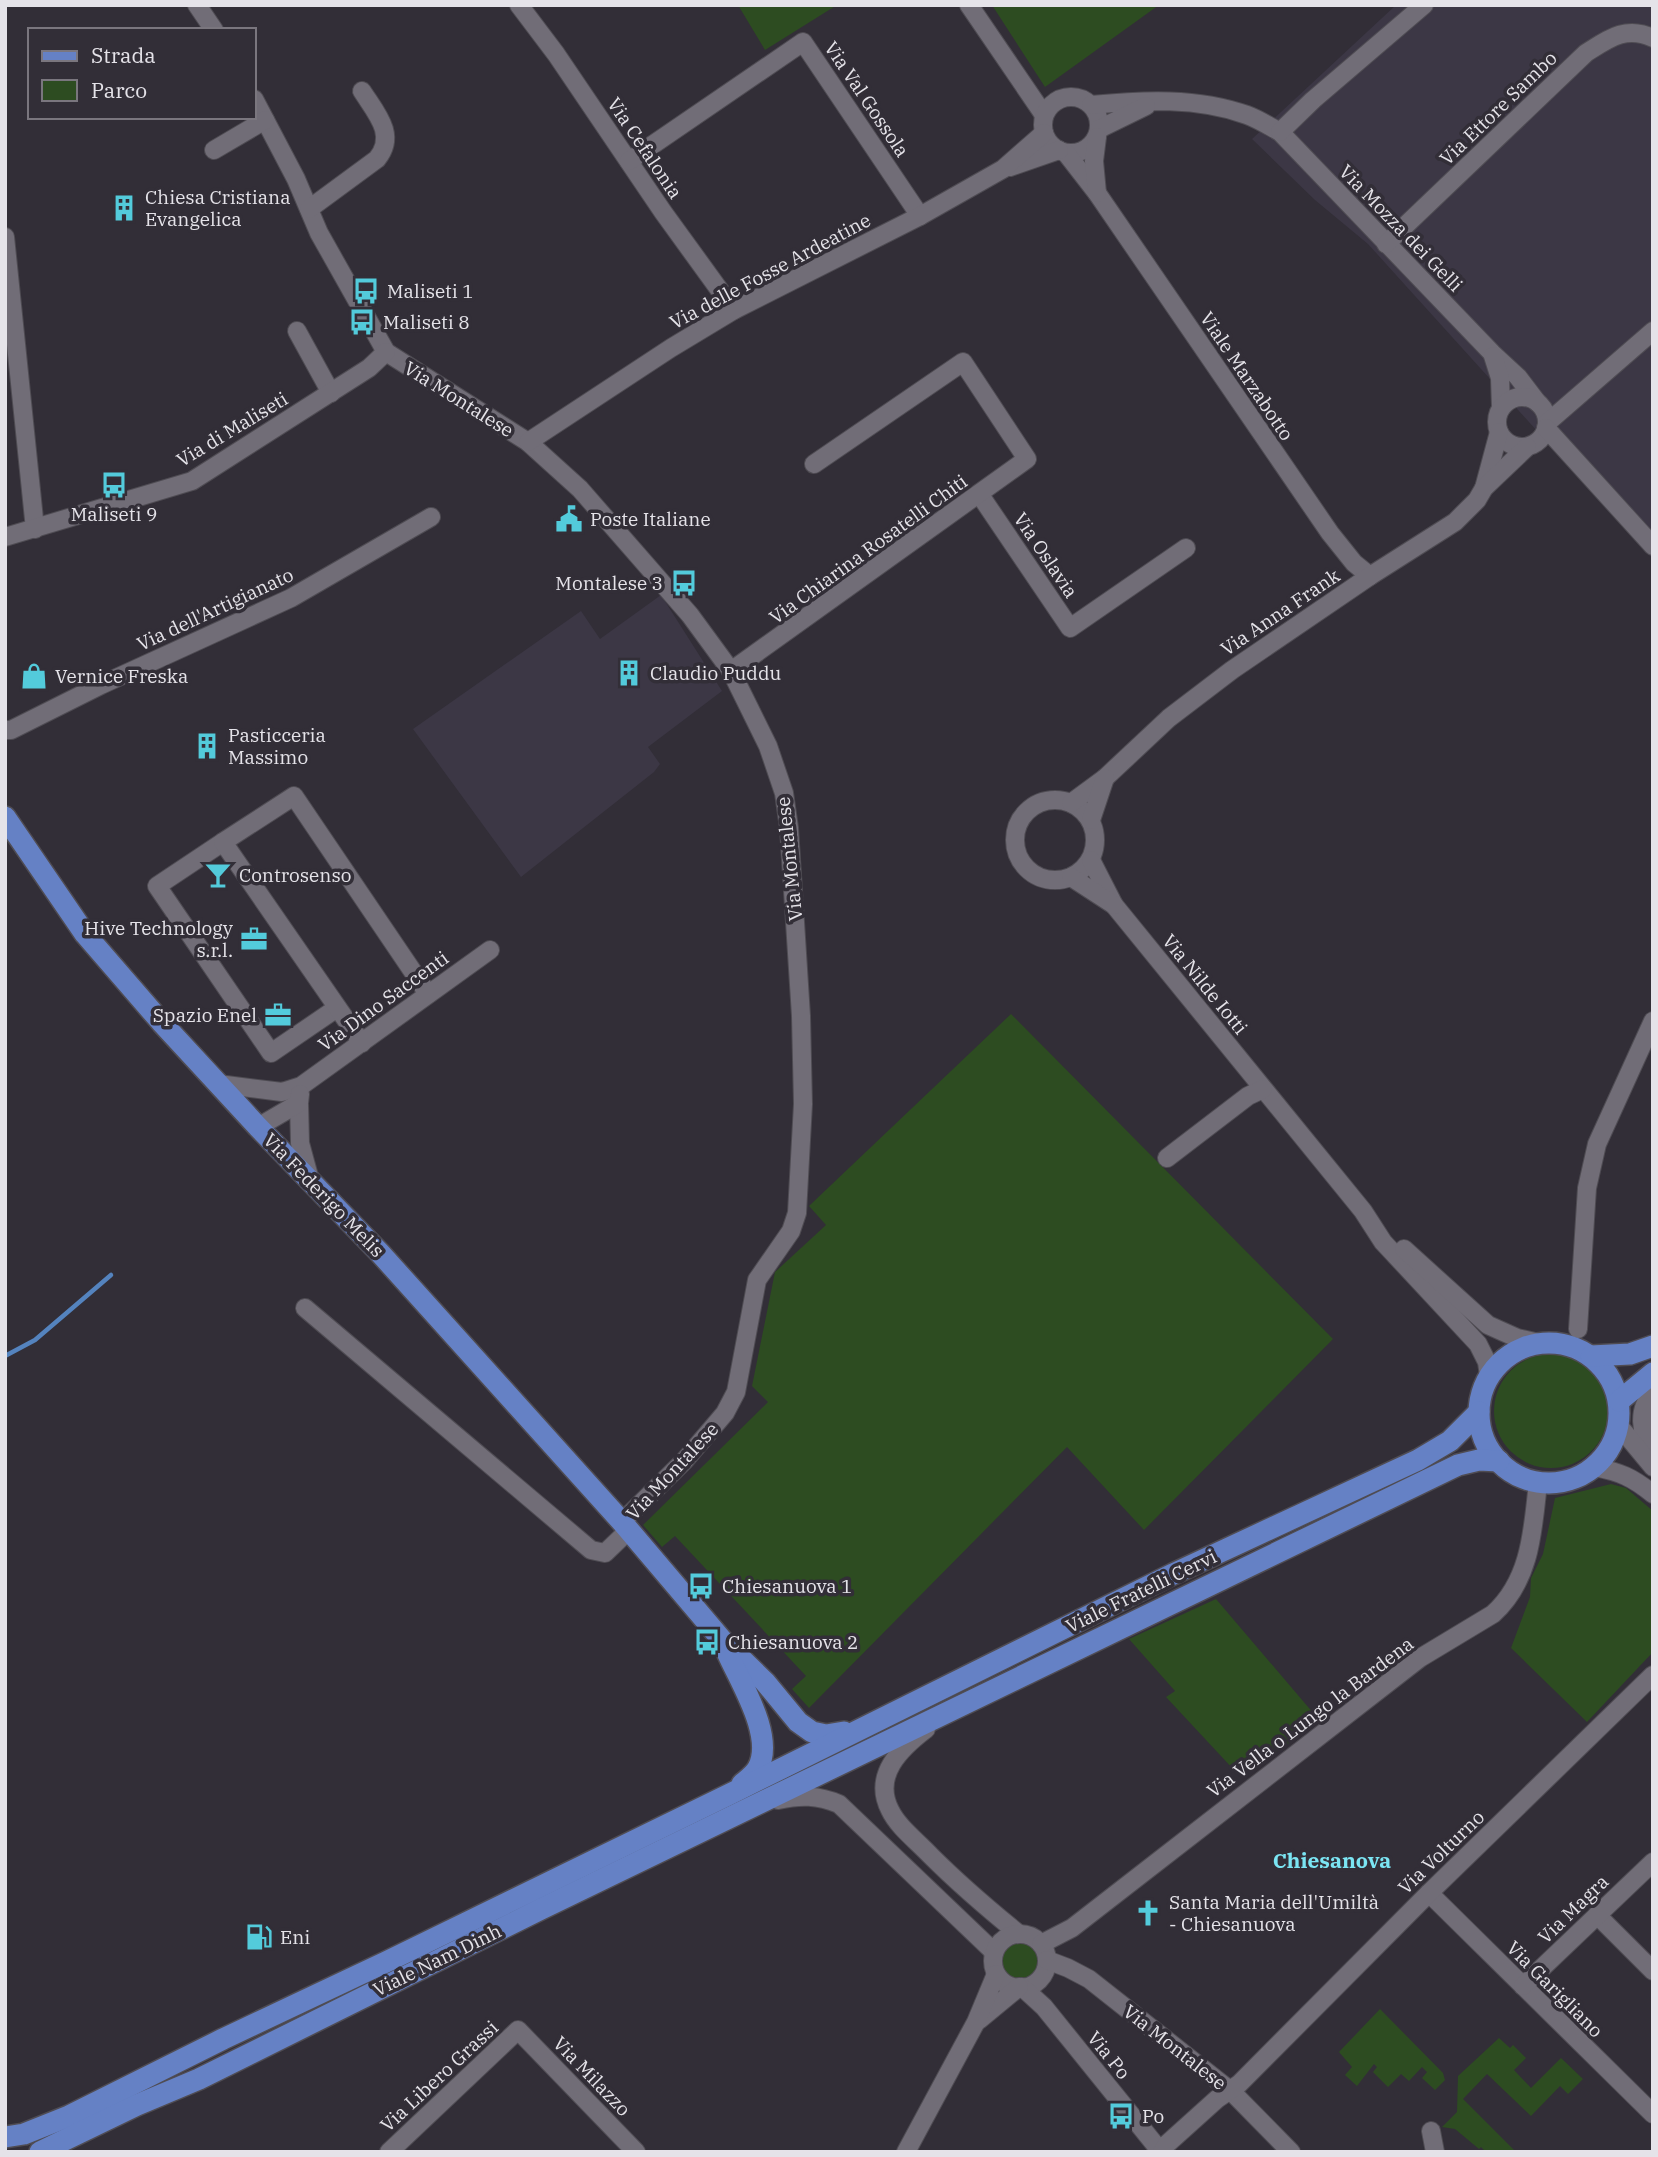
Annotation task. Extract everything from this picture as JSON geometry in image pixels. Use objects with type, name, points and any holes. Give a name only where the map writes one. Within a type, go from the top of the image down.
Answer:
[{"type":"main road","name":"Via Federigo Melis","points":[[5,797],[17,817],[34,860]]},
{"type":"main road","name":"Via Federigo Melis","points":[[5,817],[85,934],[218,1084],[389,1263],[625,1526]]},
{"type":"main road","points":[[1479,1412],[1484,1439],[1499,1461],[1510,1471],[1538,1482],[1567,1480],[1594,1467],[1610,1448],[1619,1426],[1619,1401],[1609,1376],[1582,1350],[1561,1343],[1527,1346],[1506,1358],[1489,1376]]},
{"type":"main road","points":[[1591,1356],[1630,1354],[1653,1346]]},
{"type":"main road","points":[[1619,1401],[1653,1373]]},
{"type":"main road","name":"Viale Fratelli Cervi","points":[[796,1760],[1173,1574],[1418,1460],[1450,1441],[1479,1412],[1480,1399],[1489,1376]]},
{"type":"main road","name":"Viale Fratelli Cervi","points":[[833,1767],[1458,1465],[1479,1460],[1499,1461]]},
{"type":"main road","name":"Via Montalese","points":[[625,1526],[722,1640]]},
{"type":"main road","points":[[722,1640],[765,1682],[798,1722],[812,1732],[826,1735],[863,1728]]},
{"type":"main road","points":[[722,1640],[755,1714],[762,1738],[763,1754],[754,1774],[730,1794]]},
{"type":"main road","name":"Viale Nam Dinh","points":[[5,2137],[24,2134],[69,2116],[796,1760]]},
{"type":"main road","name":"Viale Nam Dinh","points":[[40,2152],[137,2105],[199,2079],[833,1767]]},
{"type":"street","points":[[197,5],[213,28]]},
{"type":"street","points":[[969,5],[1019,79],[1048,116],[1047,141],[1062,152],[1081,151],[1093,143],[1098,133],[1153,103]]},
{"type":"street","points":[[1280,132],[1313,100],[1424,5]]},
{"type":"street","name":"Via Cefalonia","points":[[522,6],[663,212],[734,310]]},
{"type":"street","name":"Via Ettore Sambo","points":[[1386,244],[1586,53],[1615,34],[1628,32],[1653,38]]},
{"type":"street","name":"Via Val Gossola","points":[[629,161],[803,42],[920,215]]},
{"type":"street","points":[[309,209],[377,159],[385,149],[385,132],[378,115],[362,91]]},
{"type":"street","points":[[1048,116],[1071,96],[1080,97],[1098,114],[1094,161],[1097,193]]},
{"type":"street","name":"Via Mozza dei Gelli","points":[[1091,105],[1177,101],[1213,105],[1249,116],[1280,132],[1518,377],[1543,423]]},
{"type":"street","name":"Via Montalese","points":[[256,103],[319,233],[386,352],[527,442],[580,489],[690,615],[731,671],[768,746],[784,793],[789,828],[801,1016],[803,1104],[797,1213],[791,1231],[757,1280],[736,1392],[725,1413],[625,1526]]},
{"type":"street","name":"Via delle Fosse Ardeatine","points":[[1003,169],[1048,116]]},
{"type":"street","points":[[214,150],[265,120]]},
{"type":"street","name":"Via delle Fosse Ardeatine","points":[[527,442],[734,310],[920,215],[1003,169],[1062,152]]},
{"type":"street","name":"Viale Marzabotto","points":[[1062,152],[1097,193],[1330,533],[1354,563],[1370,576]]},
{"type":"street","points":[[5,237],[35,529]]},
{"type":"street","points":[[297,331],[331,393]]},
{"type":"street","points":[[1499,432],[1511,444],[1543,423],[1653,331]]},
{"type":"street","name":"Via di Maliseti","points":[[5,537],[192,481],[369,368],[386,352]]},
{"type":"street","points":[[1492,353],[1500,378],[1501,408]]},
{"type":"street","name":"Via Chiarina Rosatelli Chiti","points":[[731,671],[1027,459],[963,362],[814,464]]},
{"type":"street","points":[[1501,408],[1514,398],[1522,397],[1559,444],[1653,546]]},
{"type":"street","name":"Via Anna Frank","points":[[1484,488],[1499,432],[1497,424],[1501,408]]},
{"type":"street","name":"Via Anna Frank","points":[[1071,803],[1105,778],[1168,718],[1232,670],[1455,522],[1543,423]]},
{"type":"street","name":"Via Oslavia","points":[[980,495],[1070,628],[1186,548]]},
{"type":"street","name":"Via dell'Artigianato","points":[[7,732],[101,685],[291,598],[431,517]]},
{"type":"street","points":[[1091,820],[1105,778]]},
{"type":"street","points":[[337,1008],[271,1053],[157,886],[293,796],[428,994]]},
{"type":"street","points":[[1045,801],[1071,803],[1091,820],[1095,847],[1091,860],[1082,870],[1057,881],[1044,879],[1022,864],[1014,839],[1023,815],[1033,806],[1045,801]]},
{"type":"street","points":[[223,842],[362,1042]]},
{"type":"street","points":[[1091,860],[1114,905]]},
{"type":"street","points":[[1071,877],[1114,905]]},
{"type":"street","name":"Via Nilde Iotti","points":[[1114,905],[1363,1211]]},
{"type":"street","name":"Via Dino Saccenti","points":[[258,1127],[362,1042],[490,950]]},
{"type":"street","points":[[1578,1329],[1582,1238],[1589,1177],[1597,1144],[1653,1021]]},
{"type":"street","name":"Via Dino Saccenti","points":[[218,1084],[300,1095]]},
{"type":"street","points":[[1167,1158],[1248,1096],[1263,1089]]},
{"type":"street","points":[[258,1127],[282,1092]]},
{"type":"street","points":[[300,1095],[300,1143],[310,1180]]},
{"type":"street","points":[[1363,1211],[1488,1325],[1517,1339],[1539,1343]]},
{"type":"street","points":[[1363,1211],[1383,1242],[1478,1344],[1487,1362],[1489,1376]]},
{"type":"street","points":[[304,1308],[591,1550],[605,1553],[625,1526]]},
{"type":"street","points":[[1651,1460],[1642,1424],[1644,1409],[1653,1393]]},
{"type":"street","points":[[1619,1426],[1651,1460]]},
{"type":"street","points":[[1594,1467],[1622,1473],[1653,1494]]},
{"type":"street","name":"Via Vella o Lungo la Bardena","points":[[1044,1952],[1072,1927],[1420,1658],[1493,1614],[1503,1605],[1530,1550],[1538,1482]]},
{"type":"street","name":"Via Volturno","points":[[1161,2152],[1217,2099],[1231,2091],[1653,1675]]},
{"type":"street","name":"Via Montalese","points":[[935,1719],[900,1750],[892,1761],[886,1785],[888,1808],[904,1828],[961,1887],[1018,1934],[1027,1935],[1044,1952],[1089,1979],[1231,2091],[1291,2152]]},
{"type":"street","points":[[761,1804],[808,1796],[839,1804],[995,1952]]},
{"type":"street","name":"Via Magra","points":[[1523,1986],[1653,1862]]},
{"type":"street","name":"Via Garigliano","points":[[1429,1893],[1653,2114]]},
{"type":"street","points":[[1597,1915],[1653,1971]]},
{"type":"street","points":[[1018,1934],[1004,1939],[995,1952],[993,1966],[996,1974],[1006,1983],[1021,1987]]},
{"type":"street","points":[[976,2022],[1021,1987],[1042,1976],[1044,1952]]},
{"type":"street","points":[[906,2152],[976,2022],[996,1974]]},
{"type":"street","name":"Via Po","points":[[1021,1987],[1044,2007],[1161,2152]]},
{"type":"street","name":"Via Libero Grassi","points":[[389,2152],[518,2030]]},
{"type":"street","name":"Via Milazzo","points":[[518,2030],[636,2152]]},
{"type":"street","points":[[1431,2131],[1435,2152]]},
{"type":"shaded area","points":[[1396,5],[1653,5],[1653,559],[1368,244],[1315,200],[1252,139]]},
{"type":"shaded area","points":[[661,595],[722,691],[648,747],[660,764],[654,772],[521,877],[413,729],[581,611],[600,639]]},
{"type":"green space","points":[[738,5],[837,5],[765,50]]},
{"type":"green space","points":[[992,5],[1159,5],[1045,87]]},
{"type":"green space","points":[[1011,1014],[1333,1339],[1144,1530],[1067,1447],[809,1708],[792,1689],[806,1676],[675,1536],[662,1547],[643,1525],[768,1402],[752,1386],[775,1272],[826,1225],[809,1206]]},
{"type":"green space","points":[[1551,1354],[1573,1358],[1591,1371],[1604,1389],[1608,1411],[1604,1433],[1591,1451],[1573,1464],[1551,1468],[1529,1464],[1511,1451],[1498,1433],[1494,1411],[1498,1389],[1511,1371],[1529,1358]]},
{"type":"green space","points":[[1611,1484],[1626,1488],[1653,1511],[1653,1652],[1587,1722],[1511,1648],[1530,1597],[1531,1578],[1543,1554],[1555,1498]]},
{"type":"green space","points":[[1216,1599],[1320,1721],[1244,1775],[1234,1770],[1166,1697],[1175,1691],[1129,1639]]},
{"type":"green space","points":[[1020,1943],[1033,1948],[1038,1961],[1033,1974],[1020,1979],[1007,1974],[1002,1961],[1007,1948]]},
{"type":"green space","points":[[1380,2009],[1443,2073],[1445,2080],[1435,2090],[1422,2078],[1427,2072],[1422,2067],[1409,2081],[1401,2074],[1388,2087],[1373,2072],[1377,2067],[1374,2064],[1357,2086],[1345,2075],[1352,2067],[1339,2052]]},
{"type":"green space","points":[[1499,2038],[1510,2048],[1513,2045],[1526,2058],[1514,2070],[1531,2088],[1561,2058],[1583,2079],[1568,2094],[1560,2086],[1531,2116],[1487,2074],[1463,2099],[1516,2152],[1486,2152],[1455,2129],[1442,2127],[1457,2112],[1458,2076]]},
{"type":"waterway","points":[[5,1356],[35,1340],[111,1275]]},
{"type":"place","name":"Chiesa Cristiana Evangelica","points":[[124,208]]},
{"type":"place","name":"Maliseti 1","points":[[366,291]]},
{"type":"place","name":"Maliseti 8","points":[[362,322]]},
{"type":"place","name":"Maliseti 9","points":[[114,485]]},
{"type":"place","name":"Poste Italiane","points":[[569,519]]},
{"type":"place","name":"Montalese 3","points":[[684,583]]},
{"type":"place","name":"Claudio Puddu","points":[[629,673]]},
{"type":"place","name":"Vernice Freska","points":[[34,676]]},
{"type":"place","name":"Pasticceria Massimo","points":[[207,746]]},
{"type":"place","name":"Controsenso","points":[[218,875]]},
{"type":"place","name":"Hive Technology s.r.l.","points":[[254,939]]},
{"type":"place","name":"Spazio Enel","points":[[278,1015]]},
{"type":"place","name":"Chiesanuova 1","points":[[701,1586]]},
{"type":"place","name":"Chiesanuova 2","points":[[707,1642]]},
{"type":"place","name":"Santa Maria dell'Umiltà - Chiesanuova","points":[[1148,1913]]},
{"type":"place","name":"Eni","points":[[259,1937]]},
{"type":"place","name":"Po","points":[[1121,2116]]},
{"type":"district","name":"Chiesanova","points":[[1332,1860]]}]
